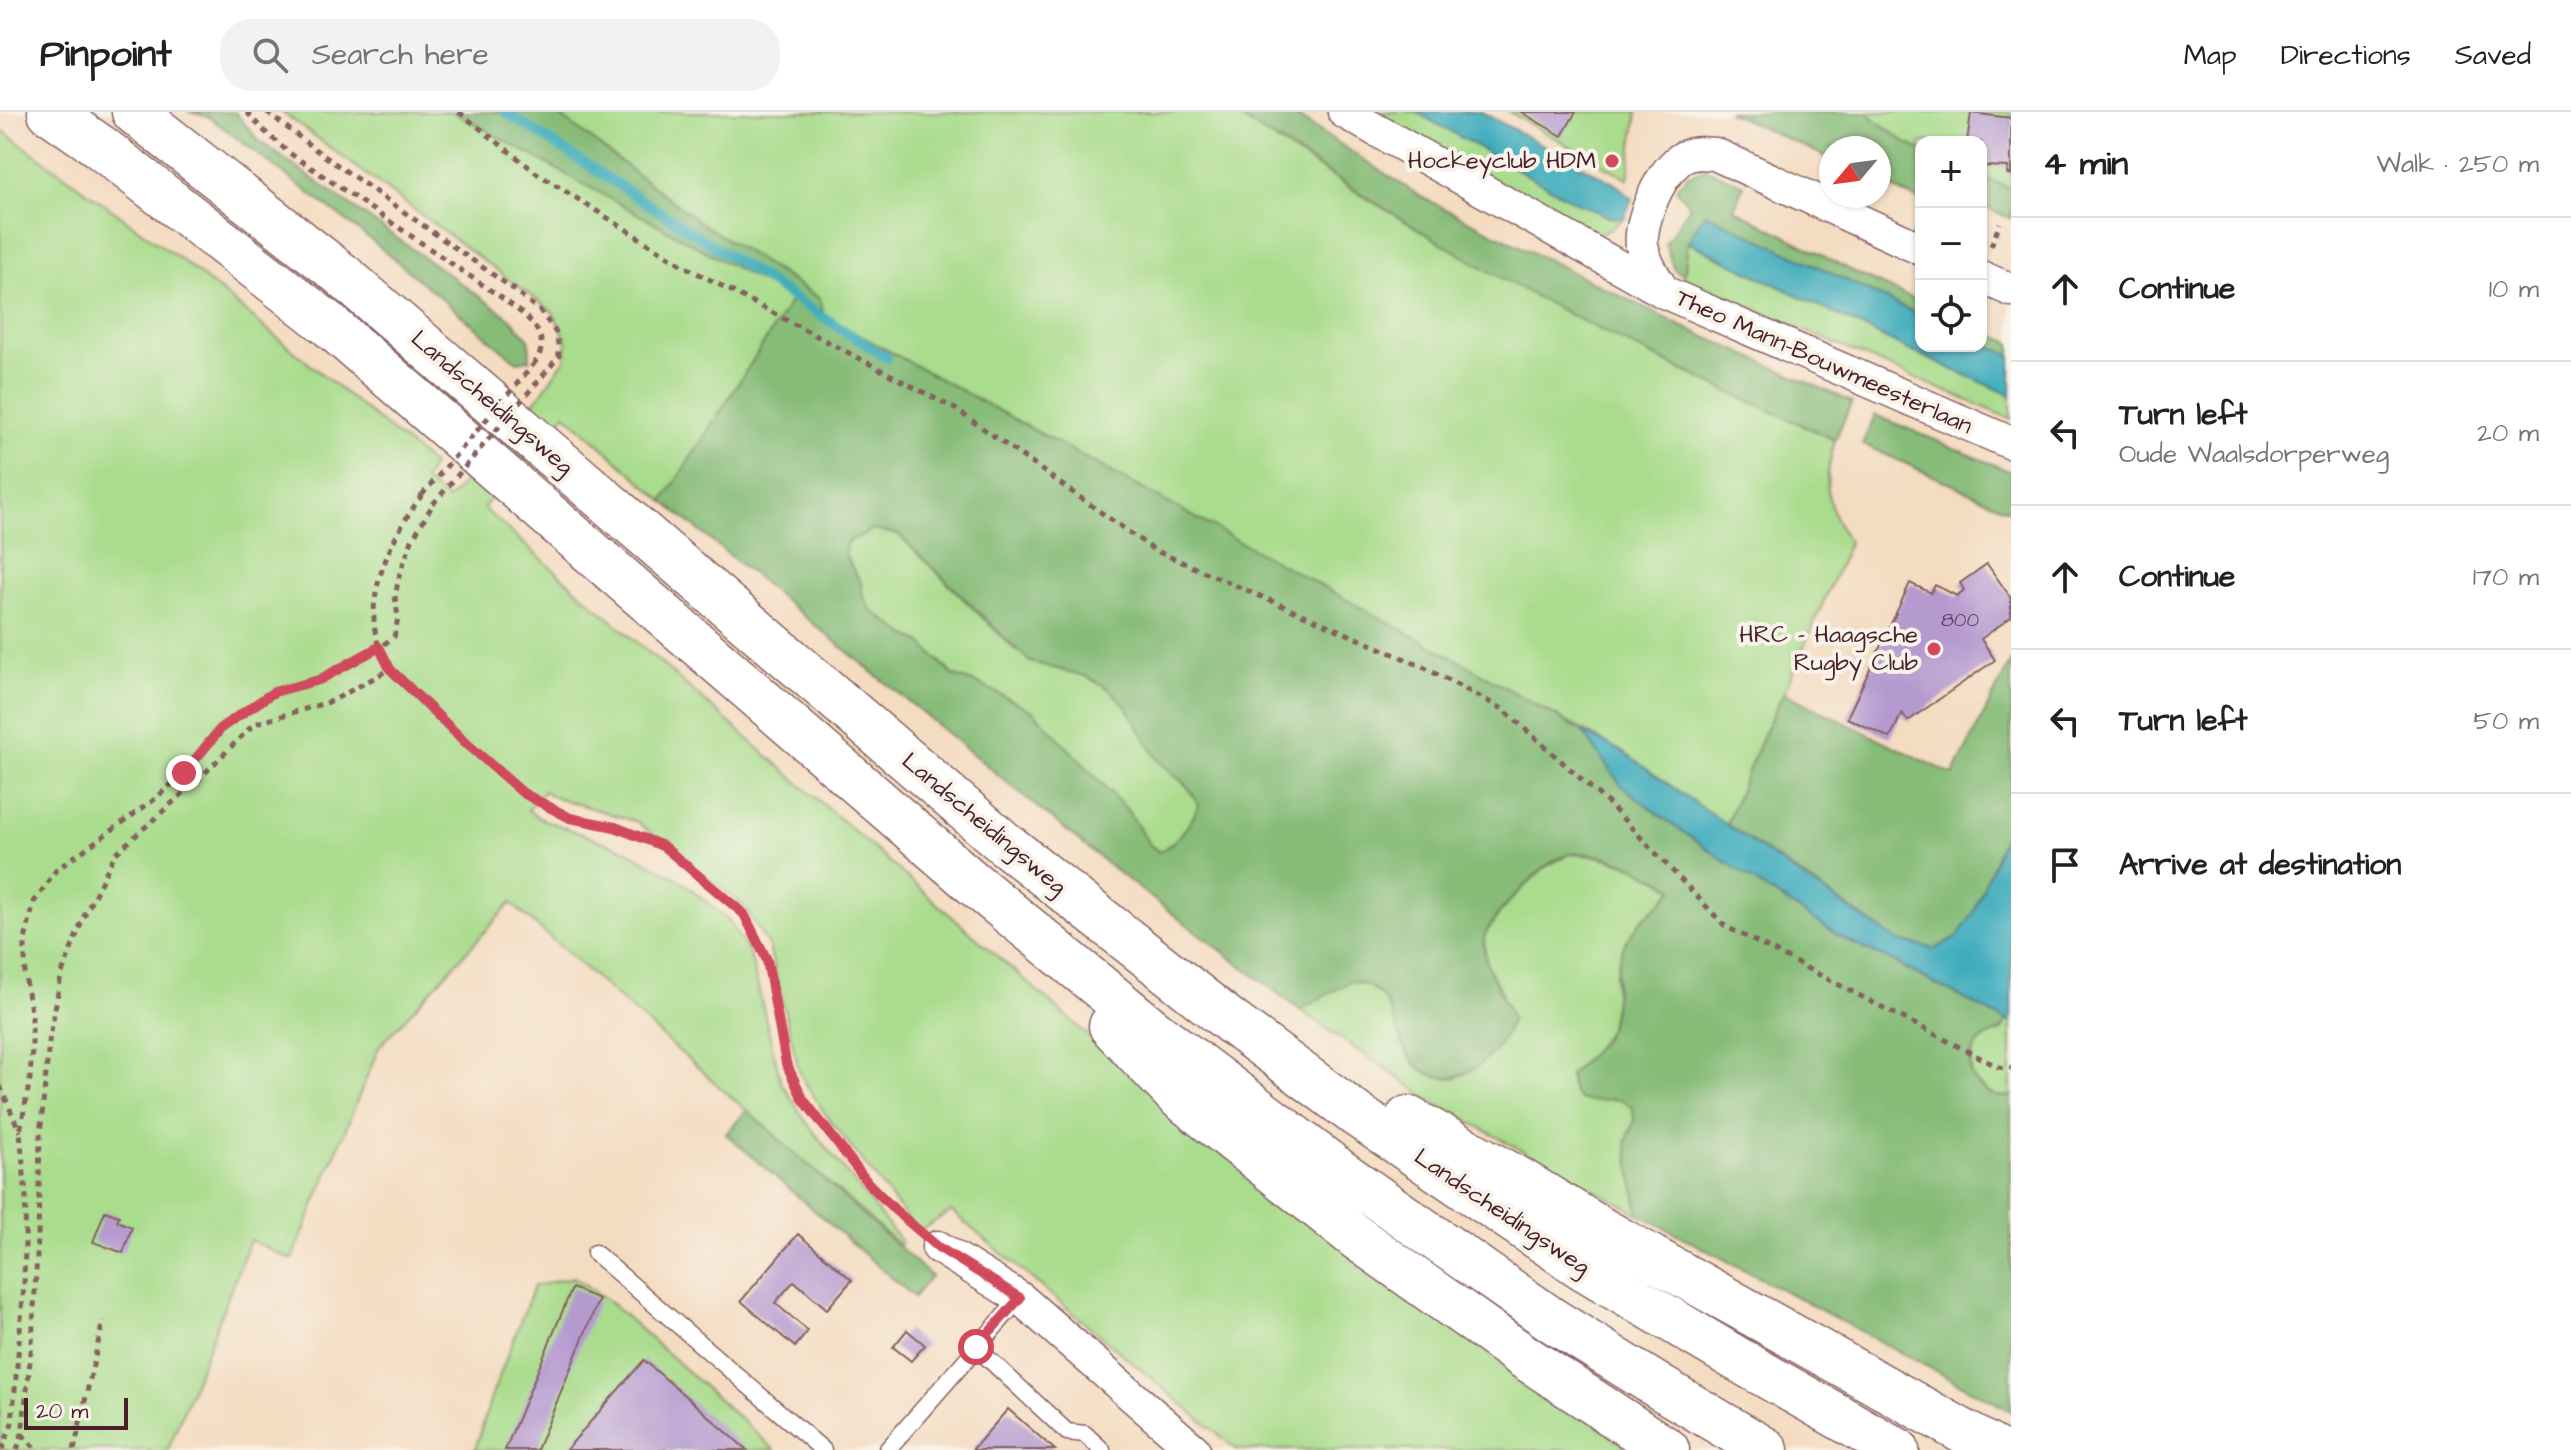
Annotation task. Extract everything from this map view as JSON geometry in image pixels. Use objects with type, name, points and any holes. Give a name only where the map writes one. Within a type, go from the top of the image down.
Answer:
[{"type":"main road","name":"Landscheidingsweg","points":[[50,112],[99,146],[327,323],[973,883],[1061,957],[1233,1092],[1342,1173],[1552,1320],[1766,1450]]},
{"type":"main road","name":"Landscheidingsweg","points":[[134,112],[341,274],[1004,843],[1230,1021],[1357,1115],[1582,1267],[1897,1450]]},
{"type":"main road","points":[[973,883],[1177,1095],[1357,1238],[1523,1356],[1667,1450]]},
{"type":"main road","points":[[1230,1021],[1520,1180],[1604,1231],[1996,1450]]},
{"type":"main road","points":[[1522,1297],[1679,1325]]},
{"type":"street","points":[[1344,112],[1664,292]]},
{"type":"street","name":"Theo Mann-Bouwmeesterlaan","points":[[1915,246],[1715,154],[1692,154],[1672,166],[1663,179],[1641,230],[1647,263],[1664,292],[2011,443]]},
{"type":"street","points":[[1987,280],[2011,290]]},
{"type":"street","points":[[938,1247],[1020,1298],[1194,1450]]},
{"type":"lane","points":[[595,1253],[823,1450]]},
{"type":"lane","points":[[887,1450],[1020,1298]]},
{"type":"lane","points":[[976,1347],[1067,1432],[1085,1434],[1102,1450]]},
{"type":"path","points":[[247,112],[288,152],[527,317],[539,333],[543,346],[541,355],[533,365],[403,520],[384,559],[374,629],[390,669],[523,793],[570,818],[615,827],[663,846],[744,914],[767,960],[786,1063],[803,1099],[868,1183],[938,1247]]},
{"type":"path","points":[[2,1450],[12,1423],[24,1285],[26,1196],[20,1132],[30,1079],[32,1048],[25,940],[34,902],[56,870],[155,799],[184,773],[222,727],[274,692],[319,680],[394,637],[398,618],[395,596],[400,573],[412,540],[433,504],[559,356],[557,334],[541,312],[267,112]]},
{"type":"path","points":[[459,112],[538,174],[684,266],[957,410],[1154,550],[1419,665],[1503,709],[1609,804],[1725,926],[1998,1067],[2011,1068]]},
{"type":"path","points":[[17,1450],[22,1434],[32,1343],[40,1136],[49,1042],[61,976],[84,916],[115,854],[198,780],[254,724],[332,701],[390,669]]},
{"type":"path","points":[[0,1086],[20,1132]]},
{"type":"path","points":[[74,1450],[103,1321]]},
{"type":"path","points":[[22,1434],[37,1450]]},
{"type":"green space","points":[[188,112],[235,112],[259,141],[510,318],[529,339],[530,360],[517,362],[375,243],[209,117]]},
{"type":"green space","points":[[282,112],[453,112],[793,299],[663,501],[565,414],[483,508],[1136,1077],[1630,1450],[1237,1450],[951,1211],[918,1232],[823,1111],[800,1074],[769,947],[744,906],[637,822],[544,791],[528,810],[539,818],[628,851],[680,880],[728,920],[750,955],[781,1082],[807,1123],[902,1243],[899,1245],[511,903],[379,1047],[292,1260],[250,1240],[168,1450],[0,1450],[0,129],[187,264],[433,465],[424,481],[448,500],[541,394],[565,359],[567,342],[553,312]]},
{"type":"green space","points":[[453,112],[555,112],[701,223],[820,299],[824,316],[1456,659],[1583,732],[1621,785],[1764,888],[1849,942],[2007,1021],[2001,1031],[1985,1038],[1975,1048],[1970,1060],[1971,1071],[1984,1091],[1996,1096],[2011,1096],[2011,1411],[1639,1214],[1626,1142],[1634,1122],[1633,1108],[1621,1100],[1581,1100],[1572,1088],[1570,1075],[1598,1046],[1610,1026],[1620,956],[1629,937],[1674,889],[1611,858],[1584,853],[1563,856],[1534,876],[1503,909],[1484,939],[1489,969],[1512,1019],[1504,1036],[1494,1051],[1474,1068],[1455,1077],[1436,1076],[1423,1071],[1407,1054],[1389,1009],[1376,991],[1351,981],[1300,1010],[1116,871],[663,501],[792,299]],"holes":[[[872,530],[898,534],[1030,662],[1085,676],[1108,688],[1126,706],[1158,760],[1188,787],[1199,806],[1172,843],[1159,852],[1150,845],[1128,811],[1033,711],[981,685],[952,675],[922,643],[871,610],[863,596],[861,583],[845,555],[846,543]]]},
{"type":"green space","points":[[555,112],[1231,112],[1369,200],[1567,313],[1677,368],[1835,440],[1828,470],[1828,493],[1835,516],[1849,543],[1726,824],[1621,751],[824,316],[820,298],[701,223]]},
{"type":"green space","points":[[1231,112],[1290,112],[1423,198],[1681,326],[1852,402],[1835,440],[1653,356],[1519,288]]},
{"type":"green space","points":[[1346,112],[1416,112],[1570,199],[1609,217],[1624,218],[1595,236]]},
{"type":"green space","name":"Hockeyclub HDM","points":[[1509,112],[1637,112],[1628,179]]},
{"type":"green space","points":[[1728,112],[1865,112],[1915,147],[1915,198],[1891,187],[1891,136],[1819,136],[1819,154]]},
{"type":"green space","points":[[1865,112],[2011,112],[2011,189],[1987,179],[1987,136],[1915,136],[1915,147]]},
{"type":"green space","points":[[1706,169],[1744,185],[1734,209],[1915,300],[1915,313],[1705,213],[1688,242],[1684,275],[1674,269],[1665,244],[1690,207],[1676,189],[1688,175]]},
{"type":"green space","points":[[1987,179],[2011,189],[2011,219],[1987,208]]},
{"type":"green space","points":[[1688,242],[1909,350],[2011,395],[2011,419],[1684,279]]},
{"type":"green space","points":[[1987,333],[2011,343],[2011,356],[1987,345]]},
{"type":"green space","points":[[1875,415],[2011,472],[2011,511],[1862,444]]},
{"type":"green space","points":[[872,530],[898,534],[1016,651],[1085,676],[1108,688],[1126,706],[1158,760],[1188,787],[1199,806],[1178,838],[1160,853],[1150,845],[1128,811],[1033,711],[953,675],[922,643],[871,610],[863,596],[861,583],[845,555],[845,543]]},
{"type":"green space","points":[[2011,661],[2011,819],[1973,914],[1957,937],[1936,949],[1898,941],[1726,824],[1784,693],[1953,775]]},
{"type":"green space","points":[[1569,854],[1624,864],[1674,890],[1639,923],[1615,975],[1610,1028],[1570,1075],[1571,1086],[1622,1100],[1633,1108],[1634,1122],[1626,1142],[1639,1214],[1433,1102],[1300,1010],[1351,981],[1369,985],[1383,998],[1427,1073],[1457,1078],[1503,993],[1486,966],[1484,936],[1505,905],[1543,869]]},
{"type":"green space","points":[[2007,1021],[2011,1023],[2011,1096],[2004,1097],[1988,1092],[1976,1082],[1972,1077],[1971,1060],[1980,1042],[2001,1031]]},
{"type":"green space","points":[[747,1110],[931,1276],[914,1297],[726,1134]]},
{"type":"green space","points":[[574,1277],[611,1303],[775,1450],[475,1450],[491,1398],[534,1286]]},
{"type":"water","points":[[1416,112],[1481,112],[1616,184],[1632,198],[1624,218],[1609,217],[1570,199]]},
{"type":"water","points":[[1705,213],[1915,313],[1915,352],[1987,352],[1987,345],[2011,356],[2011,395],[1909,350],[1688,242]]},
{"type":"water","points":[[1583,732],[1621,751],[1898,941],[1935,949],[1957,937],[1973,914],[2011,819],[2011,1023],[1849,942],[1764,888],[1621,785]]},
{"type":"building","points":[[1521,112],[1576,112],[1562,136]]},
{"type":"building","points":[[1971,113],[2011,118],[2011,175],[2007,174],[2008,167],[1987,166],[1987,136],[1968,136]]},
{"type":"building","name":"HRC - Haagsche Rugby Club","points":[[1987,564],[2011,598],[2011,617],[1981,639],[1995,660],[1908,721],[1902,713],[1890,738],[1847,718],[1910,583],[1931,593],[1935,585],[1957,596],[1964,590],[1960,583]]},
{"type":"building","points":[[105,1211],[119,1216],[117,1221],[132,1227],[123,1253],[93,1242]]},
{"type":"building","points":[[798,1234],[852,1280],[827,1309],[794,1281],[775,1303],[808,1331],[795,1347],[741,1301]]},
{"type":"building","points":[[572,1288],[599,1299],[537,1450],[505,1450]]},
{"type":"building","points":[[907,1330],[925,1345],[911,1361],[893,1347]]},
{"type":"building","points":[[644,1360],[747,1450],[566,1450]]},
{"type":"building","points":[[1008,1409],[1055,1450],[972,1450]]},
{"type":"waterway","points":[[505,112],[887,358]]},
{"type":"place","name":"Hockeyclub HDM","points":[[1612,161]]},
{"type":"place","name":"HRC - Haagsche Rugby Club","points":[[1934,649]]},
{"type":"route","points":[[184,773],[222,727],[274,692],[319,680],[379,647],[390,669],[523,793],[570,818],[615,827],[663,846],[744,914],[767,960],[786,1063],[803,1099],[868,1183],[938,1247],[1020,1298],[976,1347]]}]
